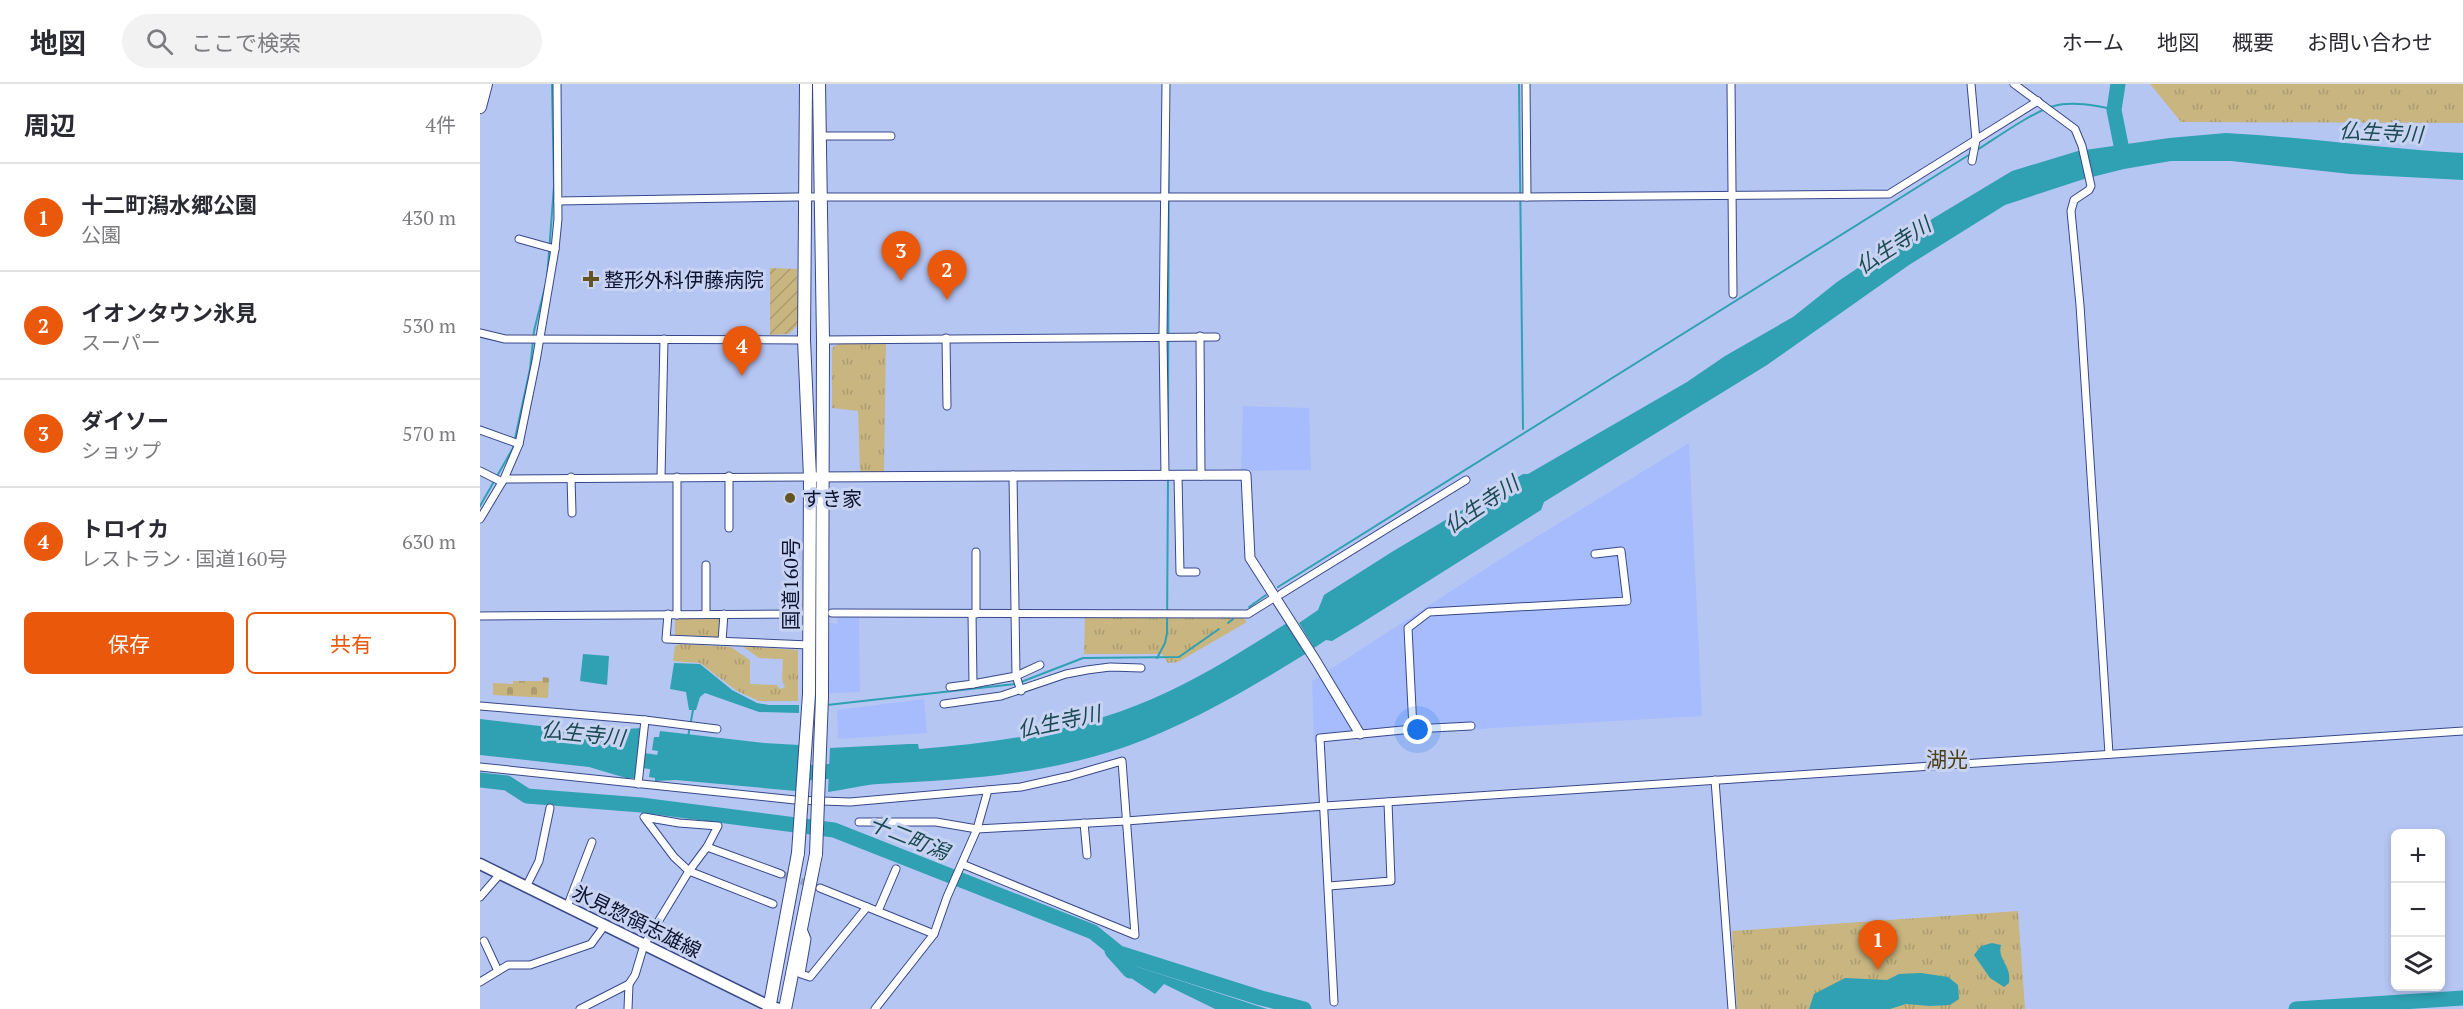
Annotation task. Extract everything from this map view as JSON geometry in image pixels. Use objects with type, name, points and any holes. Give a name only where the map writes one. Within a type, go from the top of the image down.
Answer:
[{"type":"highway","points":[[480,107],[486,84]]},
{"type":"highway","name":"国道160号","points":[[785,1009],[816,854],[822,697],[816,477],[804,340],[807,197],[806,84]]},
{"type":"highway","name":"国道160号","points":[[772,1008],[798,853],[809,694],[809,645],[823,340],[819,84]]},
{"type":"main road","name":"氷見惣領志雄線","points":[[480,864],[772,1008]]},
{"type":"street","points":[[480,519],[503,480],[519,444],[555,249],[558,201],[557,84]]},
{"type":"street","points":[[1165,476],[1163,335],[1166,84]]},
{"type":"street","points":[[1526,84],[1527,197]]},
{"type":"street","points":[[1731,84],[1733,294]]},
{"type":"street","points":[[1971,84],[1976,140],[1972,161]]},
{"type":"street","points":[[2014,84],[2075,129],[2082,146],[2091,186],[2089,190],[2074,200],[2071,211],[2080,305],[2109,754]]},
{"type":"street","points":[[558,201],[807,197],[1527,197],[1889,194],[2038,101]]},
{"type":"street","points":[[819,136],[891,136]]},
{"type":"street","points":[[519,239],[555,249]]},
{"type":"street","points":[[480,333],[498,339],[804,340]]},
{"type":"street","points":[[823,340],[1163,335],[1216,337]]},
{"type":"street","points":[[1200,336],[1202,476]]},
{"type":"street","points":[[946,338],[947,406]]},
{"type":"street","points":[[662,477],[664,339]]},
{"type":"street","points":[[480,430],[519,444]]},
{"type":"street","points":[[480,471],[503,480],[571,477],[1246,475],[1250,558],[1360,734]]},
{"type":"street","points":[[1013,475],[1016,676],[1022,691]]},
{"type":"street","points":[[729,476],[729,528]]},
{"type":"street","points":[[1178,476],[1180,572],[1196,572]]},
{"type":"street","points":[[571,477],[572,513]]},
{"type":"street","points":[[677,477],[677,615]]},
{"type":"street","points":[[1281,594],[1466,480]]},
{"type":"street","points":[[1413,729],[1408,628],[1429,612],[1627,601],[1621,551],[1595,554]]},
{"type":"street","points":[[973,684],[976,552]]},
{"type":"street","points":[[706,565],[706,615]]},
{"type":"street","points":[[832,614],[1248,614],[1272,599]]},
{"type":"street","points":[[668,614],[666,639],[809,645]]},
{"type":"street","points":[[722,641],[724,614]]},
{"type":"street","points":[[480,616],[794,614]]},
{"type":"street","points":[[950,687],[1016,676],[1040,665]]},
{"type":"street","points":[[944,704],[1001,696],[1022,691],[1066,674],[1087,670],[1110,667],[1141,668]]},
{"type":"street","points":[[480,706],[645,720],[717,729]]},
{"type":"street","points":[[638,784],[645,720]]},
{"type":"street","points":[[1334,1002],[1320,738],[1471,726]]},
{"type":"street","points":[[859,822],[936,822],[977,829],[1126,821],[2463,730]]},
{"type":"street","points":[[480,767],[826,802],[850,802],[1021,787],[1122,761],[1135,935],[962,864]]},
{"type":"street","points":[[1715,780],[1732,1009]]},
{"type":"street","points":[[875,1009],[934,934],[947,897],[977,829],[988,790]]},
{"type":"street","points":[[1329,886],[1391,881],[1388,802]]},
{"type":"street","points":[[526,887],[539,861],[550,808]]},
{"type":"street","points":[[580,1009],[629,984],[635,975],[645,945],[689,871],[707,847],[718,826],[644,817],[674,858],[689,871],[773,904]]},
{"type":"street","points":[[1084,823],[1086,855]]},
{"type":"street","points":[[567,907],[592,842]]},
{"type":"street","points":[[707,847],[781,874]]},
{"type":"street","points":[[878,911],[896,869]]},
{"type":"street","points":[[480,897],[500,874]]},
{"type":"street","points":[[820,888],[934,934]]},
{"type":"street","points":[[802,925],[807,939],[801,974],[810,977],[867,907]]},
{"type":"street","points":[[480,982],[508,965],[530,965],[591,944],[605,925]]},
{"type":"street","points":[[484,941],[498,970]]},
{"type":"street","points":[[628,1009],[629,984]]},
{"type":"shaded area","points":[[1243,406],[1309,408],[1311,470],[1241,471]]},
{"type":"shaded area","points":[[1689,443],[1702,716],[1494,728],[1314,742],[1312,681],[1499,560]]},
{"type":"shaded area","points":[[838,616],[859,617],[860,692],[829,693],[830,623],[837,624]]},
{"type":"shaded area","points":[[924,699],[927,733],[838,739],[837,710]]},
{"type":"green space","points":[[2150,84],[2463,84],[2463,123],[2181,122]]},
{"type":"green space","points":[[770,268],[797,269],[797,326],[789,334],[770,335]]},
{"type":"green space","points":[[886,343],[884,472],[860,472],[858,411],[832,408],[833,347],[839,344]]},
{"type":"green space","points":[[1241,616],[1247,622],[1178,662],[1168,663],[1162,654],[1084,654],[1085,617]]},
{"type":"green space","points":[[719,617],[720,637],[675,635],[675,618]]},
{"type":"green space","points":[[680,644],[731,647],[750,660],[750,684],[777,685],[780,689],[785,687],[782,680],[783,659],[759,658],[742,646],[798,650],[798,701],[759,701],[737,691],[700,663],[673,661],[675,646]]},
{"type":"green space","points":[[543,677],[549,678],[548,698],[493,695],[493,683],[513,684],[513,681],[542,681]]},
{"type":"green space","points":[[2018,911],[2025,1009],[1737,1009],[1732,931]]},
{"type":"water","points":[[2226,133],[2463,153],[2463,180],[2350,174],[2231,161],[2171,161],[2084,179],[2005,205],[1909,265],[1767,365],[1544,502],[1541,510],[1332,641],[1326,640],[1314,648],[1299,623],[1318,610],[1324,595],[1523,474],[1528,474],[1687,382],[1725,356],[1793,317],[1837,282],[1922,225],[2012,171],[2078,151],[2169,138]]},
{"type":"water","points":[[1287,623],[1307,653],[1196,717],[1125,747],[1033,770],[972,778],[872,785],[828,792],[830,748],[918,744],[919,749],[1008,739],[1067,727],[1152,699],[1221,664]]},
{"type":"water","points":[[583,654],[609,656],[607,685],[580,681]]},
{"type":"water","points":[[674,663],[700,664],[732,690],[757,703],[799,705],[799,713],[759,712],[705,693],[700,697],[696,710],[689,710],[686,692],[670,689]]},
{"type":"water","points":[[480,719],[573,730],[574,726],[589,727],[589,731],[642,728],[636,778],[626,778],[589,767],[480,755]]},
{"type":"water","points":[[660,731],[799,745],[796,791],[676,780],[655,781],[655,778],[649,777],[651,764],[655,764],[658,751],[652,750],[654,737],[659,737]]},
{"type":"water","points":[[1992,943],[2001,945],[2001,955],[2009,977],[2009,983],[2004,987],[1990,978],[1974,955],[1981,946]]},
{"type":"water","points":[[1132,965],[1267,1009],[1215,1009],[1164,984],[1155,994],[1128,976]]},
{"type":"water","points":[[1921,973],[1948,977],[1958,985],[1959,999],[1950,1005],[1906,1004],[1890,1009],[1809,1009],[1814,994],[1845,978],[1887,980],[1899,974]]},
{"type":"waterway","points":[[547,279],[554,186],[552,84]]},
{"type":"waterway","points":[[1168,438],[1169,84]]},
{"type":"waterway","points":[[1519,84],[1523,429]]},
{"type":"waterway","points":[[2118,84],[2114,110],[2122,150]]},
{"type":"waterway","points":[[1977,150],[2026,119],[2054,106],[2084,104],[2114,110]]},
{"type":"waterway","points":[[1278,587],[1972,153]]},
{"type":"waterway","points":[[480,506],[513,448],[530,369],[534,331],[545,287]]},
{"type":"waterway","points":[[1157,658],[1165,643],[1167,633],[1168,477]]},
{"type":"waterway","points":[[1249,607],[1266,595]]},
{"type":"waterway","points":[[1228,623],[1233,619]]},
{"type":"waterway","points":[[1021,682],[1083,658],[1179,657],[1219,629]]},
{"type":"waterway","points":[[827,705],[1015,684]]},
{"type":"waterway","points":[[688,737],[693,710]]},
{"type":"waterway","name":"仏生寺川","points":[[626,758],[674,765]]},
{"type":"waterway","name":"仏生寺川","points":[[790,774],[850,770]]},
{"type":"waterway","name":"十二町潟","points":[[480,780],[507,783],[527,796],[641,805],[834,830],[1093,932],[1119,953],[1261,998],[1304,1009]]},
{"type":"waterway","points":[[1112,951],[1130,971]]},
{"type":"waterway","name":"十二町潟","points":[[2296,1009],[2463,998]]},
{"type":"tunnel","points":[[793,614],[832,613]]},
{"type":"tunnel","points":[[781,874],[812,885]]},
{"type":"place","name":"整形外科伊藤病院","points":[[591,279]]},
{"type":"place","name":"ダイソー","points":[[901,281]]},
{"type":"place","name":"イオンタウン氷見","points":[[947,300]]},
{"type":"place","name":"トロイカ","points":[[742,376]]},
{"type":"place","name":"すき家","points":[[790,498]]},
{"type":"place","name":"十二町潟水郷公園","points":[[1878,970]]},
{"type":"district","name":"湖光","points":[[1947,759]]}]
